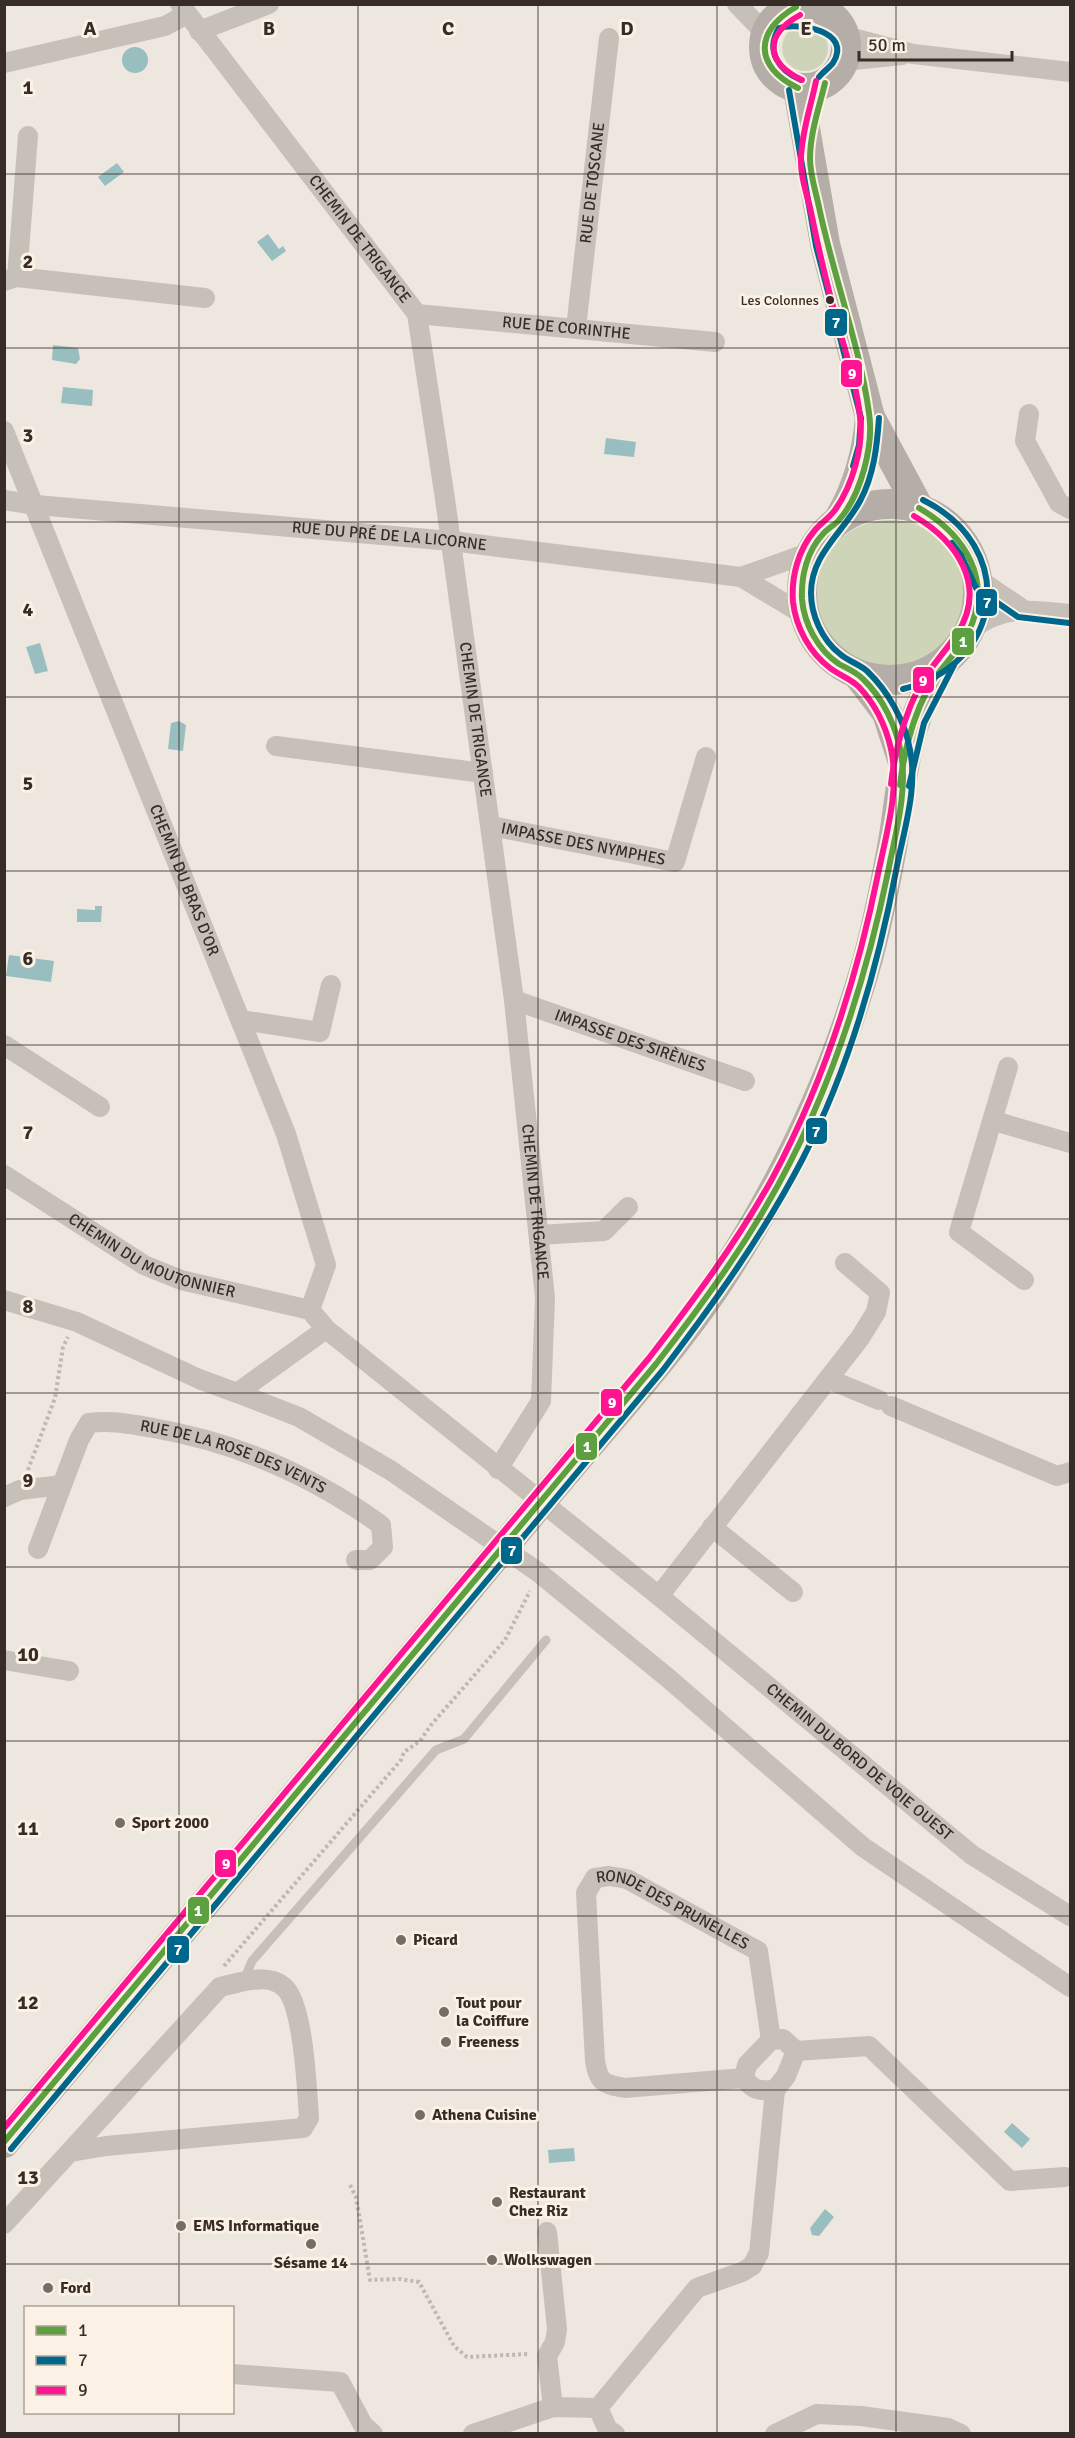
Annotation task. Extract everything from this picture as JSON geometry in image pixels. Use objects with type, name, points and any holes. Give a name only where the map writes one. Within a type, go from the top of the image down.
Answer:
[{"type":"main road","points":[[829,48],[785,83],[774,74],[766,62],[764,48],[766,34],[772,22],[783,12],[796,6],[808,6],[829,48],[810,160],[825,244],[870,417],[919,508]]},
{"type":"main road","points":[[839,519],[857,483],[868,447],[870,417]]},
{"type":"main road","points":[[4,2143],[656,1365],[713,1290],[794,1154],[826,1082],[868,959],[893,840],[903,762],[916,714],[946,660],[969,632],[976,613],[978,592],[976,572],[969,551],[956,533],[939,518],[919,508],[892,503],[864,507],[839,519],[823,534],[811,552],[804,572],[801,593],[804,615],[816,640],[834,661],[858,675],[881,680],[904,679],[926,672],[946,660]]},
{"type":"main road","points":[[858,675],[887,713],[903,762]]},
{"type":"street","points":[[199,31],[269,4]]},
{"type":"street","points":[[737,4],[766,34]]},
{"type":"street","points":[[4,63],[165,26],[184,9]]},
{"type":"street","name":"CHEMIN DE TRIGANCE","points":[[184,9],[417,314],[451,541],[514,1000],[545,1298],[541,1401],[498,1469]]},
{"type":"street","name":"RUE DE TOSCANE","points":[[576,328],[609,38]]},
{"type":"street","points":[[829,48],[914,54],[1071,72]]},
{"type":"street","points":[[28,136],[11,279],[205,298]]},
{"type":"street","name":"RUE DE CORINTHE","points":[[417,314],[715,342]]},
{"type":"street","points":[[1029,414],[1025,441],[1059,503],[1071,509]]},
{"type":"street","name":"CHEMIN DU BRAS D'OR","points":[[4,431],[36,505],[286,1134],[326,1265],[309,1310]]},
{"type":"street","name":"RUE DU PRÉ DE LA LICORNE","points":[[4,500],[36,505],[451,541],[741,577]]},
{"type":"street","points":[[741,577],[811,552]]},
{"type":"street","points":[[976,572],[981,580],[1021,609]]},
{"type":"street","points":[[741,577],[804,615]]},
{"type":"street","points":[[969,632],[997,615],[1021,609],[1071,614]]},
{"type":"street","points":[[276,746],[483,773]]},
{"type":"street","name":"IMPASSE DES NYMPHES","points":[[491,826],[675,862],[706,757]]},
{"type":"street","points":[[241,1020],[320,1032],[331,985]]},
{"type":"street","name":"IMPASSE DES SIRÈNES","points":[[514,1000],[745,1081]]},
{"type":"street","points":[[4,1045],[100,1107]]},
{"type":"street","points":[[1008,1067],[959,1232],[1024,1280]]},
{"type":"street","points":[[993,1121],[1071,1143]]},
{"type":"street","name":"CHEMIN DU MOUTONNIER","points":[[4,1175],[144,1265],[181,1280],[309,1310]]},
{"type":"street","points":[[539,1235],[604,1231],[628,1207]]},
{"type":"street","points":[[659,1596],[860,1338],[876,1311],[880,1293],[845,1263]]},
{"type":"street","points":[[4,1300],[76,1323],[199,1379],[299,1417],[390,1470],[542,1575],[668,1678],[863,1846],[1071,1987]]},
{"type":"street","points":[[237,1393],[326,1329],[309,1310]]},
{"type":"street","name":"CHEMIN DU BORD DE VOIE OUEST","points":[[326,1329],[659,1596],[972,1855],[1071,1916]]},
{"type":"street","points":[[828,1379],[1057,1476],[1071,1472]]},
{"type":"street","name":"RUE DE LA ROSE DES VENTS","points":[[38,1549],[79,1440],[89,1423],[108,1420],[196,1435],[292,1472],[381,1525],[383,1547],[370,1560],[356,1560]]},
{"type":"street","points":[[12,1494],[62,1485]]},
{"type":"street","points":[[712,1527],[793,1592]]},
{"type":"street","points":[[4,1660],[69,1671]]},
{"type":"street","name":"RONDE DES PRUNELLES","points":[[744,2079],[625,2088],[606,2084],[598,2076],[594,2061],[586,1893],[595,1878],[609,1876],[627,1879],[758,1951],[771,2040]]},
{"type":"street","points":[[4,2224],[220,1986],[252,1979],[274,1982],[284,1987],[294,2003],[301,2036],[309,2118],[303,2128],[106,2146],[71,2152]]},
{"type":"street","points":[[775,2090],[759,2091],[750,2087],[744,2079],[747,2065],[771,2040],[783,2039],[796,2051],[869,2046],[1010,2181],[1065,2177]]},
{"type":"street","points":[[598,2408],[697,2288],[752,2266],[759,2253],[775,2090],[786,2076],[796,2051]]},
{"type":"street","points":[[547,2232],[557,2329],[555,2342],[546,2356],[553,2407]]},
{"type":"street","points":[[234,2373],[340,2382],[363,2425],[373,2433]]},
{"type":"street","points":[[473,2433],[553,2407],[598,2408]]},
{"type":"street","points":[[598,2408],[608,2430],[615,2433]]},
{"type":"street","points":[[775,2433],[816,2414],[861,2416],[948,2428],[961,2433]]},
{"type":"lane","points":[[243,1982],[252,1961],[436,1750],[464,1739],[546,1640]]},
{"type":"path","points":[[12,1494],[55,1398],[63,1347],[76,1323]]},
{"type":"path","points":[[401,1760],[405,1752],[420,1741],[431,1725],[505,1640],[523,1600],[542,1575]]},
{"type":"path","points":[[350,2185],[356,2198],[370,2280],[400,2279],[418,2282],[454,2346],[467,2357],[517,2354],[546,2356]]},
{"type":"green space","points":[[805,25],[821,32],[828,48],[821,64],[805,71],[789,64],[782,48],[789,32]]},
{"type":"green space","points":[[890,520],[919,526],[943,542],[959,566],[965,595],[959,624],[943,648],[919,664],[890,670],[861,664],[837,648],[821,624],[815,595],[821,566],[837,542],[861,526]]},
{"type":"water","points":[[135,47],[144,51],[148,60],[144,69],[135,73],[126,69],[122,60],[126,51]]},
{"type":"water","points":[[117,163],[124,172],[105,186],[98,177]]},
{"type":"water","points":[[268,234],[279,249],[283,246],[286,251],[272,261],[257,242]]},
{"type":"water","points":[[53,345],[78,348],[80,359],[76,364],[52,360]]},
{"type":"water","points":[[63,387],[93,390],[92,406],[61,403]]},
{"type":"water","points":[[606,438],[636,442],[634,457],[604,454]]},
{"type":"water","points":[[40,643],[48,671],[35,674],[26,647]]},
{"type":"water","points":[[179,721],[186,725],[183,751],[168,749],[171,723]]},
{"type":"water","points":[[95,906],[102,906],[101,922],[77,922],[77,909],[95,910]]},
{"type":"water","points":[[9,955],[54,961],[51,982],[6,976]]},
{"type":"water","points":[[1012,2123],[1030,2139],[1022,2148],[1004,2132]]},
{"type":"water","points":[[574,2148],[575,2161],[549,2163],[548,2150]]},
{"type":"water","points":[[825,2209],[834,2217],[819,2236],[812,2235],[810,2228]]},
{"type":"transit line","name":"1","points":[[796,7],[772,27],[765,49],[773,70],[798,88]]},
{"type":"transit line","name":"9","points":[[800,15],[780,31],[774,48],[781,65],[802,80]]},
{"type":"transit line","name":"7","points":[[801,80],[786,71],[776,59],[773,45],[779,28],[788,26],[810,28],[830,36],[836,43],[837,52],[833,63],[819,77]]},
{"type":"transit line","name":"9","points":[[4,2128],[649,1358],[714,1271],[744,1226],[772,1179],[807,1106],[836,1030],[860,953],[888,828],[894,780],[889,741],[875,708],[859,687],[830,668],[816,655],[797,621],[793,602],[793,583],[800,555],[809,538],[835,510],[847,490],[858,453],[861,429],[854,383],[827,285],[802,171],[803,138],[816,81]]},
{"type":"transit line","name":"1","points":[[4,2142],[656,1364],[713,1288],[753,1228],[787,1169],[824,1087],[855,1003],[867,959],[897,828],[903,782],[899,743],[892,723],[877,695],[863,679],[831,658],[819,644],[813,636],[803,608],[804,573],[809,556],[817,541],[839,520],[854,497],[864,469],[870,440],[865,388],[811,171],[810,159],[815,121],[825,83]]},
{"type":"transit line","name":"7","points":[[789,90],[816,246],[861,418],[859,445],[853,466]]},
{"type":"transit line","name":"7","points":[[11,2149],[663,1370],[737,1268],[771,1215],[802,1160],[834,1090],[860,1017],[881,942],[911,793],[912,764],[908,739],[894,707],[882,688],[867,671],[843,656],[828,642],[815,618],[811,593],[812,579],[822,555],[853,513],[869,481],[876,450],[879,418]]},
{"type":"transit line","name":"7","points":[[903,689],[937,676],[963,656],[979,631],[987,603],[985,574],[974,546],[954,521],[923,500]]},
{"type":"transit line","name":"1","points":[[900,785],[906,748],[917,712],[932,681],[968,633],[975,614],[978,595],[971,561],[962,545],[950,531],[919,508]]},
{"type":"transit line","name":"9","points":[[891,784],[901,734],[914,698],[928,673],[957,634],[966,616],[969,599],[968,582],[955,552],[943,538],[914,516]]},
{"type":"transit line","name":"7","points":[[952,543],[961,555],[976,588],[1018,617],[1069,623]]},
{"type":"transit line","name":"7","points":[[909,786],[924,723],[954,665]]},
{"type":"place","name":"Les Colonnes","points":[[830,300]]},
{"type":"place","name":"Sport 2000","points":[[120,1823]]},
{"type":"place","name":"Picard","points":[[401,1940]]},
{"type":"place","name":"Tout pour la Coiffure","points":[[444,2012]]},
{"type":"place","name":"Freeness","points":[[446,2042]]},
{"type":"place","name":"Athena Cuisine","points":[[420,2115]]},
{"type":"place","name":"Restaurant Chez Riz","points":[[497,2202]]},
{"type":"place","name":"EMS Informatique","points":[[181,2226]]},
{"type":"place","name":"Sésame 14","points":[[311,2244]]},
{"type":"place","name":"Wolkswagen","points":[[492,2260]]},
{"type":"place","name":"Ford","points":[[48,2288]]}]
